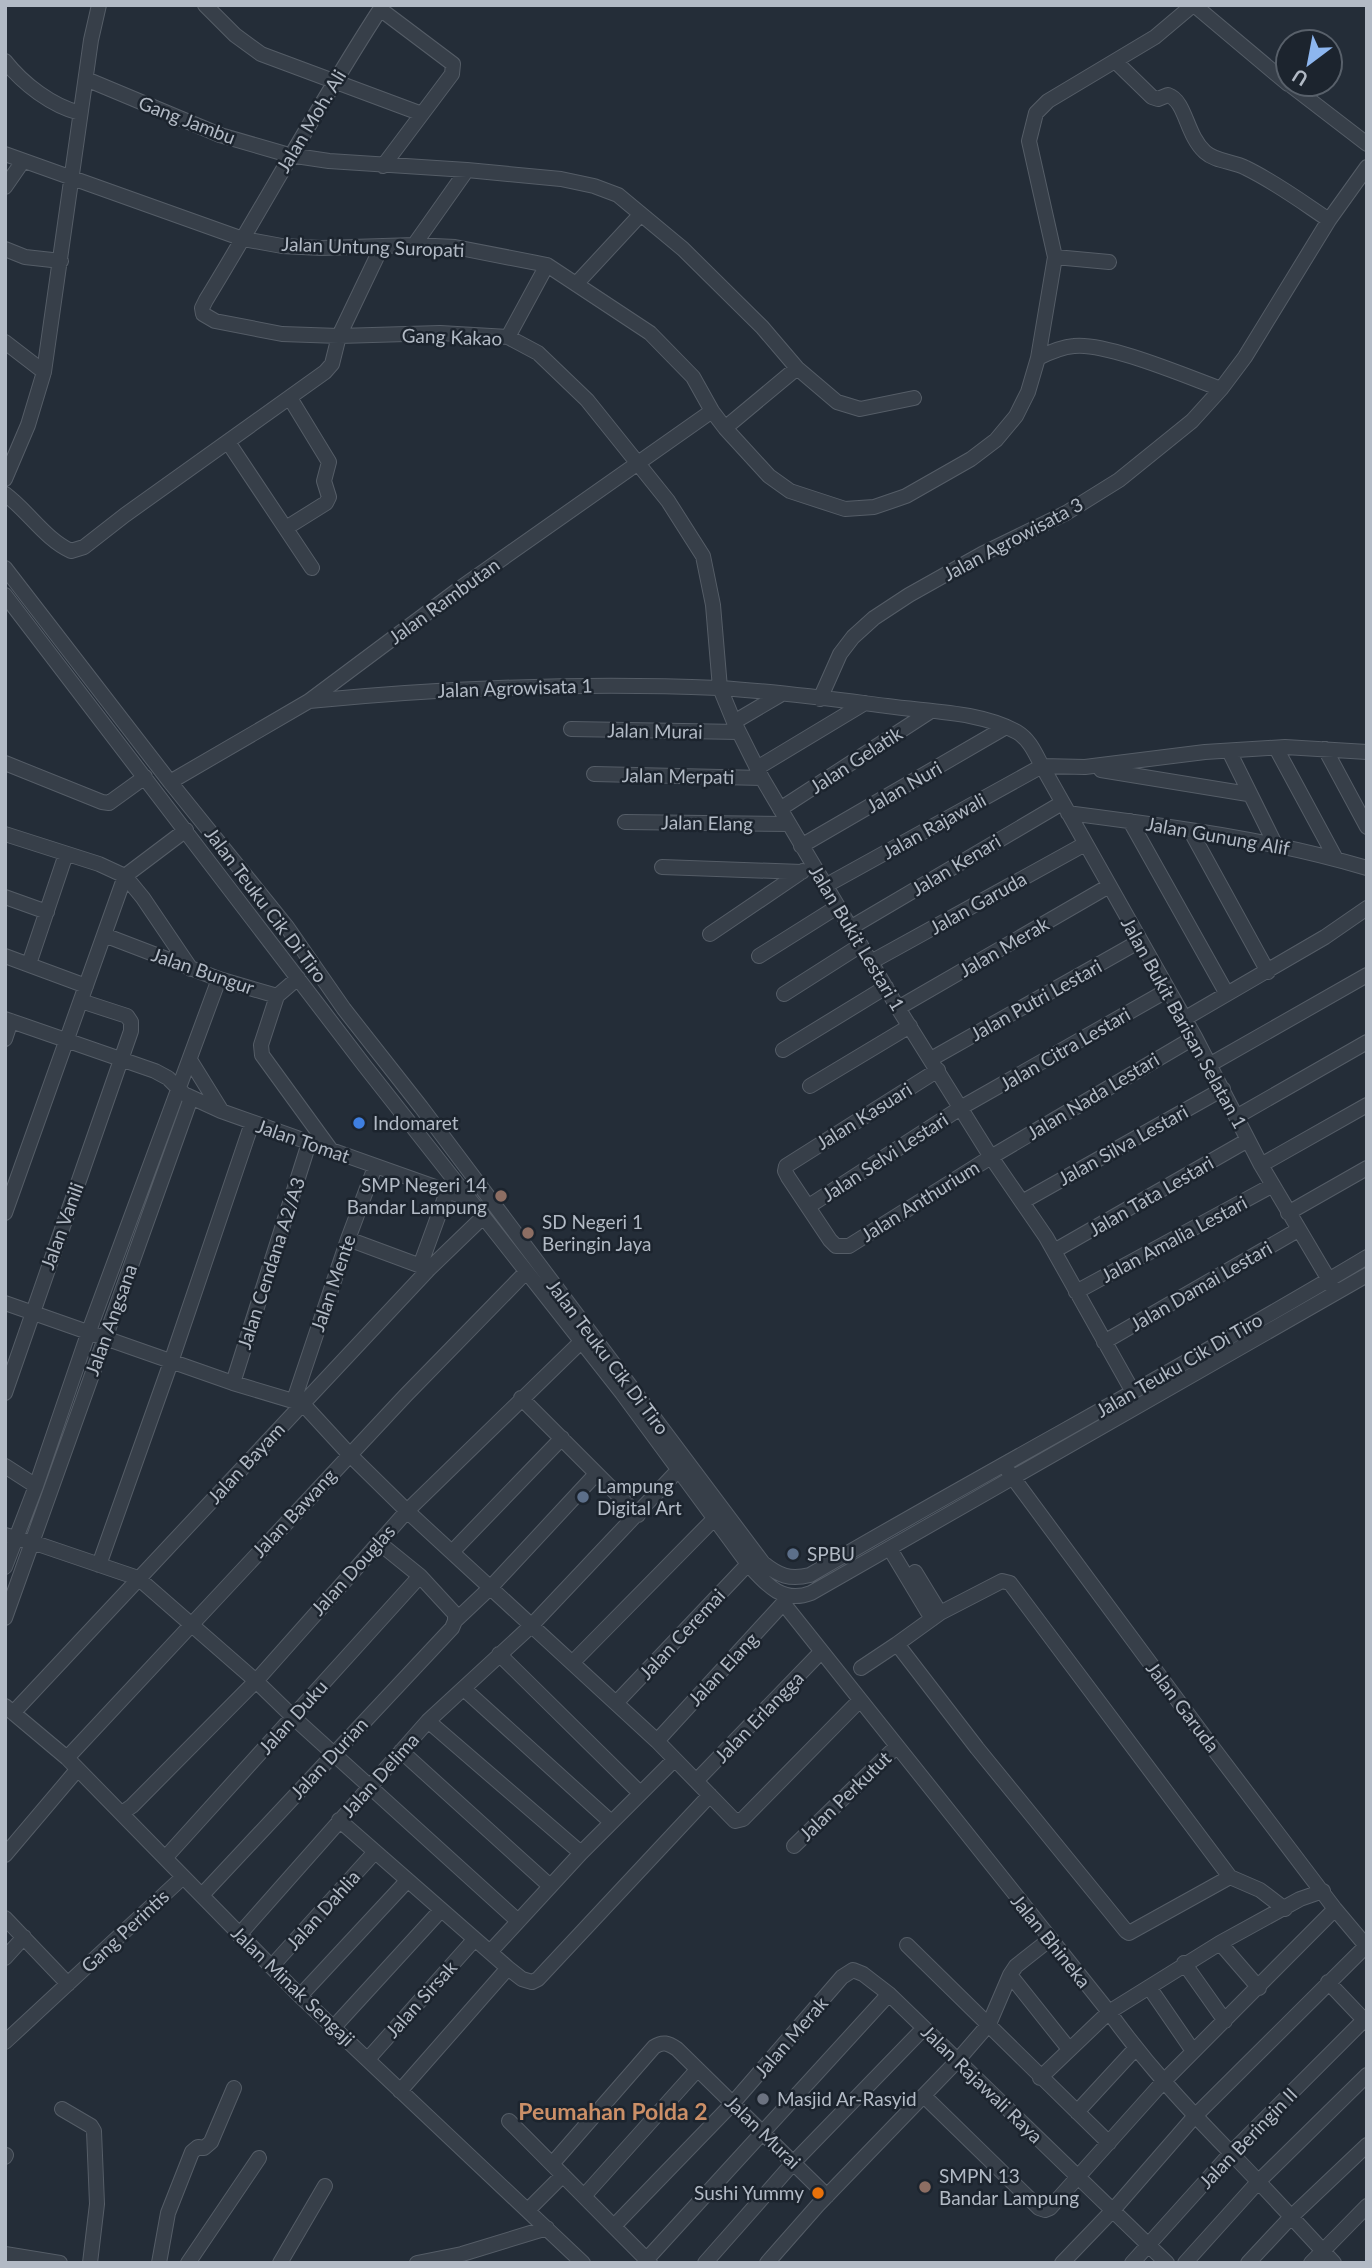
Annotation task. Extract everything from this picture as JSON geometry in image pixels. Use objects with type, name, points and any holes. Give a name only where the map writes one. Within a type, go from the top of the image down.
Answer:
[{"type":"street","points":[[5,479],[28,425],[44,372],[73,180],[80,113],[99,5]]},
{"type":"street","points":[[205,5],[235,35],[261,54],[422,114]]},
{"type":"street","points":[[1109,262],[1055,257],[1029,141],[1036,113],[1048,101],[1155,37],[1193,5],[1274,72]]},
{"type":"street","points":[[382,7],[453,64],[452,74],[383,166]]},
{"type":"street","name":"Jalan Moh. Ali","points":[[338,336],[282,334],[215,321],[203,314],[202,308],[289,155],[382,7]]},
{"type":"street","points":[[5,61],[14,72],[64,109],[80,113]]},
{"type":"street","points":[[1116,62],[1147,94],[1158,99],[1168,95],[1180,102],[1189,132],[1197,145],[1209,155],[1241,165],[1256,173],[1329,220]]},
{"type":"street","name":"Gang Jambu","points":[[86,79],[220,135],[289,155],[383,166],[467,170],[561,179],[618,195],[693,258],[762,327],[797,368],[837,402],[860,409],[914,398]]},
{"type":"street","points":[[1306,98],[1367,144]]},
{"type":"street","name":"Jalan Untung Suropati","points":[[5,154],[243,239],[308,248],[455,247],[547,265],[650,333],[693,377],[725,428],[769,476],[790,491],[845,509],[874,508],[925,486],[971,459],[996,440],[1016,416],[1028,392],[1038,358],[1055,257]]},
{"type":"street","points":[[5,187],[23,161]]},
{"type":"street","name":"Jalan Agrowisata 3","points":[[820,699],[840,654],[853,637],[874,618],[982,554],[1066,513],[1119,480],[1192,421],[1245,357],[1329,220],[1367,167]]},
{"type":"street","points":[[414,246],[467,170]]},
{"type":"street","points":[[577,283],[641,214]]},
{"type":"street","points":[[5,494],[21,506],[57,543],[71,551],[78,550],[325,372],[332,364],[338,336],[382,246]]},
{"type":"street","points":[[5,249],[25,257],[61,261]]},
{"type":"street","points":[[508,337],[547,265]]},
{"type":"street","name":"Gang Kakao","points":[[338,336],[440,333],[508,337],[538,353],[557,369],[587,400],[639,464]]},
{"type":"street","points":[[5,342],[44,372]]},
{"type":"street","points":[[1038,358],[1076,345],[1100,348],[1221,388]]},
{"type":"street","points":[[725,428],[797,368]]},
{"type":"street","points":[[286,528],[326,503],[329,496],[324,481],[329,462],[290,398]]},
{"type":"street","name":"Jalan Rambutan","points":[[170,782],[309,701],[459,589],[712,411]]},
{"type":"street","points":[[228,442],[312,568]]},
{"type":"street","name":"Jalan Bukit Lestari 1","points":[[639,464],[683,522],[704,556],[713,605],[720,688],[760,773],[802,846],[808,870],[825,886],[991,1157],[1054,1251],[1133,1392]]},
{"type":"street","name":"Jalan Teuku Cik Di Tiro","points":[[5,568],[170,782],[246,874],[344,1009],[465,1165],[586,1337],[683,1466],[763,1563],[777,1574],[794,1579],[810,1575],[1367,1275]]},
{"type":"street","name":"Jalan Teuku Cik Di Tiro","points":[[5,595],[145,777],[332,1031],[333,1024]]},
{"type":"street","points":[[82,695],[87,698],[95,697],[98,689],[96,684]]},
{"type":"street","name":"Jalan Agrowisata 1","points":[[309,701],[411,691],[580,685],[720,688],[931,711],[978,718],[1006,727]]},
{"type":"street","points":[[737,727],[780,695]]},
{"type":"street","points":[[760,773],[865,703]]},
{"type":"street","name":"Jalan Gelatik","points":[[780,809],[931,711]]},
{"type":"street","points":[[108,729],[110,717],[115,715],[122,719]]},
{"type":"street","name":"Jalan Murai","points":[[571,729],[737,727]]},
{"type":"street","name":"Jalan Bukit Barisan Selatan 1","points":[[1006,727],[1025,738],[1042,766],[1195,1037],[1272,1185],[1328,1280],[1338,1292]]},
{"type":"street","name":"Jalan Nuri","points":[[802,846],[1006,727]]},
{"type":"street","points":[[1042,766],[1085,767],[1276,748],[1367,752]]},
{"type":"street","points":[[1276,748],[1336,859]]},
{"type":"street","points":[[1325,749],[1367,827]]},
{"type":"street","points":[[1229,751],[1276,846]]},
{"type":"street","points":[[5,763],[109,803],[145,777]]},
{"type":"street","name":"Jalan Rajawali","points":[[825,886],[1042,766]]},
{"type":"street","points":[[1085,767],[1248,794]]},
{"type":"street","name":"Jalan Merpati","points":[[594,774],[760,773]]},
{"type":"street","name":"Jalan Gunung Alif","points":[[1065,808],[1276,846],[1367,868]]},
{"type":"street","name":"Jalan Kenari","points":[[850,928],[1065,808]]},
{"type":"street","points":[[1130,821],[1227,994]]},
{"type":"street","name":"Jalan Elang","points":[[625,822],[789,824]]},
{"type":"street","points":[[1190,830],[1268,972]]},
{"type":"street","points":[[5,1213],[125,876],[183,832]]},
{"type":"street","points":[[5,834],[99,864],[125,876],[191,969]]},
{"type":"street","name":"Jalan Garuda","points":[[871,962],[1086,844]]},
{"type":"street","points":[[29,964],[66,854]]},
{"type":"street","points":[[662,867],[808,870]]},
{"type":"street","points":[[710,934],[808,870]]},
{"type":"street","name":"Jalan Merak","points":[[898,1007],[1109,886]]},
{"type":"street","points":[[5,897],[47,912]]},
{"type":"street","points":[[760,956],[837,907]]},
{"type":"street","points":[[1184,1019],[1268,972],[1367,908]]},
{"type":"street","name":"Jalan Bungur","points":[[104,936],[219,979],[277,996],[297,980]]},
{"type":"street","name":"Jalan Putri Lestari","points":[[935,1065],[1140,941]]},
{"type":"street","points":[[784,994],[861,945]]},
{"type":"street","points":[[5,956],[86,986]]},
{"type":"street","points":[[1209,1065],[1367,975]]},
{"type":"street","points":[[5,1567],[10,1537],[36,1486],[89,1331],[184,1094],[190,1060],[219,979]]},
{"type":"street","points":[[783,1050],[886,987]]},
{"type":"street","name":"Jalan Citra Lestari","points":[[962,1107],[1168,990]]},
{"type":"street","points":[[277,996],[261,1045],[261,1055],[332,1151]]},
{"type":"street","name":"Jalan Vanili","points":[[5,1392],[131,1031],[131,1022],[127,1016],[81,1001]]},
{"type":"street","points":[[333,1024],[344,1009]]},
{"type":"street","points":[[5,1038],[8,1020]]},
{"type":"street","name":"Jalan Tomat","points":[[8,1020],[161,1074],[184,1094],[221,1111],[470,1200]]},
{"type":"street","name":"Jalan Teuku Cik Di Tiro","points":[[333,1024],[526,1272],[586,1337]]},
{"type":"street","points":[[810,1086],[910,1026]]},
{"type":"street","name":"Jalan Nada Lestari","points":[[991,1157],[1195,1037]]},
{"type":"street","points":[[1236,1117],[1367,1042]]},
{"type":"street","points":[[190,1060],[221,1111]]},
{"type":"street","name":"Jalan Kasuari","points":[[809,1206],[785,1171],[789,1163],[935,1065]]},
{"type":"street","name":"Jalan Silva Lestari","points":[[1022,1202],[1223,1089]]},
{"type":"street","name":"Jalan Angsana","points":[[5,1618],[105,1336],[184,1094]]},
{"type":"street","points":[[1261,1165],[1367,1105]]},
{"type":"street","name":"Jalan Selvi Lestari","points":[[809,1206],[962,1107]]},
{"type":"street","points":[[99,1565],[252,1123]]},
{"type":"street","name":"Jalan Tata Lestari","points":[[1054,1251],[1248,1140]]},
{"type":"street","name":"Jalan Cendana A2/A3","points":[[233,1383],[309,1143]]},
{"type":"street","name":"Jalan Anthurium","points":[[809,1206],[836,1246],[849,1246],[991,1157]]},
{"type":"street","points":[[451,1175],[465,1165]]},
{"type":"street","name":"Jalan Mente","points":[[298,1402],[348,1238],[376,1167]]},
{"type":"street","points":[[1288,1213],[1367,1168]]},
{"type":"street","name":"Jalan Amalia Lestari","points":[[1076,1292],[1272,1185]]},
{"type":"street","points":[[348,1238],[425,1268],[447,1192]]},
{"type":"street","name":"Jalan Bayam","points":[[9,1709],[138,1578],[298,1402],[425,1268],[483,1217]]},
{"type":"street","name":"Jalan Damai Lestari","points":[[1104,1342],[1298,1230]]},
{"type":"street","name":"Jalan Teuku Cik Di Tiro","points":[[683,1466],[715,1519],[748,1564],[770,1588],[787,1600],[801,1597],[894,1547],[1007,1470],[1133,1392],[1367,1257]]},
{"type":"street","name":"Jalan Bawang","points":[[67,1758],[349,1454],[526,1272]]},
{"type":"street","name":"Jalan Angsana","points":[[5,1303],[233,1383],[298,1402]]},
{"type":"street","name":"Jalan Douglas","points":[[122,1813],[256,1681],[407,1511],[586,1337]]},
{"type":"street","points":[[521,1398],[638,1515]]},
{"type":"street","points":[[298,1402],[407,1511],[573,1662],[738,1822],[859,1701]]},
{"type":"street","points":[[453,1551],[562,1438]]},
{"type":"street","points":[[5,1465],[36,1486]]},
{"type":"street","name":"Jalan Delima","points":[[239,1935],[428,1721],[531,1626],[683,1466]]},
{"type":"street","name":"Jalan Garuda","points":[[1007,1470],[1207,1740],[1366,1947]]},
{"type":"street","name":"Jalan Durian","points":[[202,1895],[452,1628],[455,1621],[491,1587],[596,1474]]},
{"type":"street","points":[[573,1662],[715,1519]]},
{"type":"street","points":[[10,1537],[138,1578],[256,1681],[518,1921]]},
{"type":"street","points":[[377,1542],[420,1576],[455,1614],[455,1621]]},
{"type":"street","points":[[894,1547],[936,1616]]},
{"type":"street","name":"Jalan Ceremai","points":[[616,1703],[748,1564]]},
{"type":"street","name":"Jalan Duku","points":[[166,1857],[420,1576]]},
{"type":"street","points":[[861,1668],[936,1616],[1006,1581],[1015,1587],[1075,1672],[1230,1877],[1260,1890],[1284,1909]]},
{"type":"street","name":"Jalan Elang","points":[[657,1741],[787,1600]]},
{"type":"street","name":"Jalan Bhineka","points":[[787,1600],[821,1652],[1109,2012],[1135,2049],[1194,2117],[1334,2263]]},
{"type":"street","points":[[897,1644],[977,1748],[1126,1931],[1129,1933],[1230,1877]]},
{"type":"street","name":"Jalan Erlangga","points":[[696,1781],[821,1652]]},
{"type":"street","points":[[499,1654],[640,1793]]},
{"type":"street","points":[[464,1689],[611,1822]]},
{"type":"street","name":"Jalan Minak Sengaji","points":[[9,1709],[67,1758],[300,1996],[583,2263]]},
{"type":"street","points":[[428,1721],[581,1853]]},
{"type":"street","name":"Jalan Perkutut","points":[[794,1846],[897,1746]]},
{"type":"street","points":[[401,1751],[550,1886]]},
{"type":"street","points":[[490,1952],[581,1853],[674,1760]]},
{"type":"street","points":[[5,1855],[77,1770]]},
{"type":"street","points":[[339,1820],[474,1940],[522,1979],[532,1982],[538,1979],[709,1795]]},
{"type":"street","name":"Jalan Dahlia","points":[[272,1966],[374,1853]]},
{"type":"street","name":"Gang Perintis","points":[[5,2042],[183,1877]]},
{"type":"street","points":[[300,1996],[407,1881]]},
{"type":"street","points":[[1040,2078],[1109,2012],[1220,1943],[1300,1899],[1323,1891]]},
{"type":"street","points":[[924,2096],[1039,2208],[1050,2208],[1163,2082],[1335,1909]]},
{"type":"street","points":[[334,2027],[441,1910]]},
{"type":"street","name":"Gang Perintis","points":[[5,1918],[68,1984]]},
{"type":"street","points":[[5,1958],[24,1937]]},
{"type":"street","name":"Jalan Sirsak","points":[[368,2059],[474,1940]]},
{"type":"street","points":[[767,2263],[827,2196],[957,2061],[989,2024],[1016,1966],[1049,1940]]},
{"type":"street","points":[[1220,1943],[1259,1988]]},
{"type":"street","points":[[907,1945],[1109,2143]]},
{"type":"street","points":[[1062,2263],[1194,2117],[1366,1947]]},
{"type":"street","points":[[1184,1964],[1225,2021]]},
{"type":"street","points":[[400,2091],[508,1968]]},
{"type":"street","name":"Jalan Merak","points":[[614,2226],[733,2102],[842,1977],[853,1970]]},
{"type":"street","name":"Jalan Rajawali Raya","points":[[853,1970],[863,1974],[889,1994],[1167,2263]]},
{"type":"street","points":[[1010,1975],[1069,2049]]},
{"type":"street","points":[[1328,1982],[1366,2020]]},
{"type":"street","points":[[1149,1987],[1194,2051]]},
{"type":"street","points":[[509,2121],[648,2261],[889,1994]]},
{"type":"street","name":"Jalan Beringin II","points":[[1132,2263],[1231,2153],[1366,2020]]},
{"type":"street","points":[[705,2263],[794,2162],[924,2028]]},
{"type":"street","name":"Jalan Murai","points":[[552,2164],[660,2043],[667,2043],[677,2049],[733,2102],[827,2196]]},
{"type":"street","points":[[1077,2112],[1135,2049]]},
{"type":"street","points":[[584,2196],[698,2070]]},
{"type":"street","points":[[1185,2263],[1258,2182],[1367,2075]]},
{"type":"street","points":[[159,2263],[168,2213],[192,2152],[198,2147],[208,2146],[211,2142],[233,2088]]},
{"type":"street","points":[[62,2109],[91,2126],[94,2131],[97,2204],[90,2263]]},
{"type":"street","points":[[1248,2263],[1367,2145]]},
{"type":"street","points":[[188,2263],[259,2158]]},
{"type":"street","points":[[528,2210],[563,2175]]},
{"type":"street","points":[[280,2263],[325,2186]]},
{"type":"street","points":[[1311,2263],[1367,2206]]},
{"type":"street","points":[[417,2263],[464,2258],[547,2228]]},
{"type":"street","points":[[5,2254],[60,2263]]},
{"type":"place","name":"Indomaret","points":[[359,1123]]},
{"type":"place","name":"SMP Negeri 14 Bandar Lampung","points":[[501,1196]]},
{"type":"place","name":"SD Negeri 1 Beringin Jaya","points":[[528,1233]]},
{"type":"place","name":"Lampung Digital Art","points":[[583,1497]]},
{"type":"place","name":"SPBU","points":[[793,1554]]},
{"type":"place","name":"Masjid Ar-Rasyid","points":[[763,2099]]},
{"type":"place","name":"SMPN 13 Bandar Lampung","points":[[925,2187]]},
{"type":"place","name":"Sushi Yummy","points":[[818,2193]]},
{"type":"district","name":"Peumahan Polda 2","points":[[613,2112]]}]
